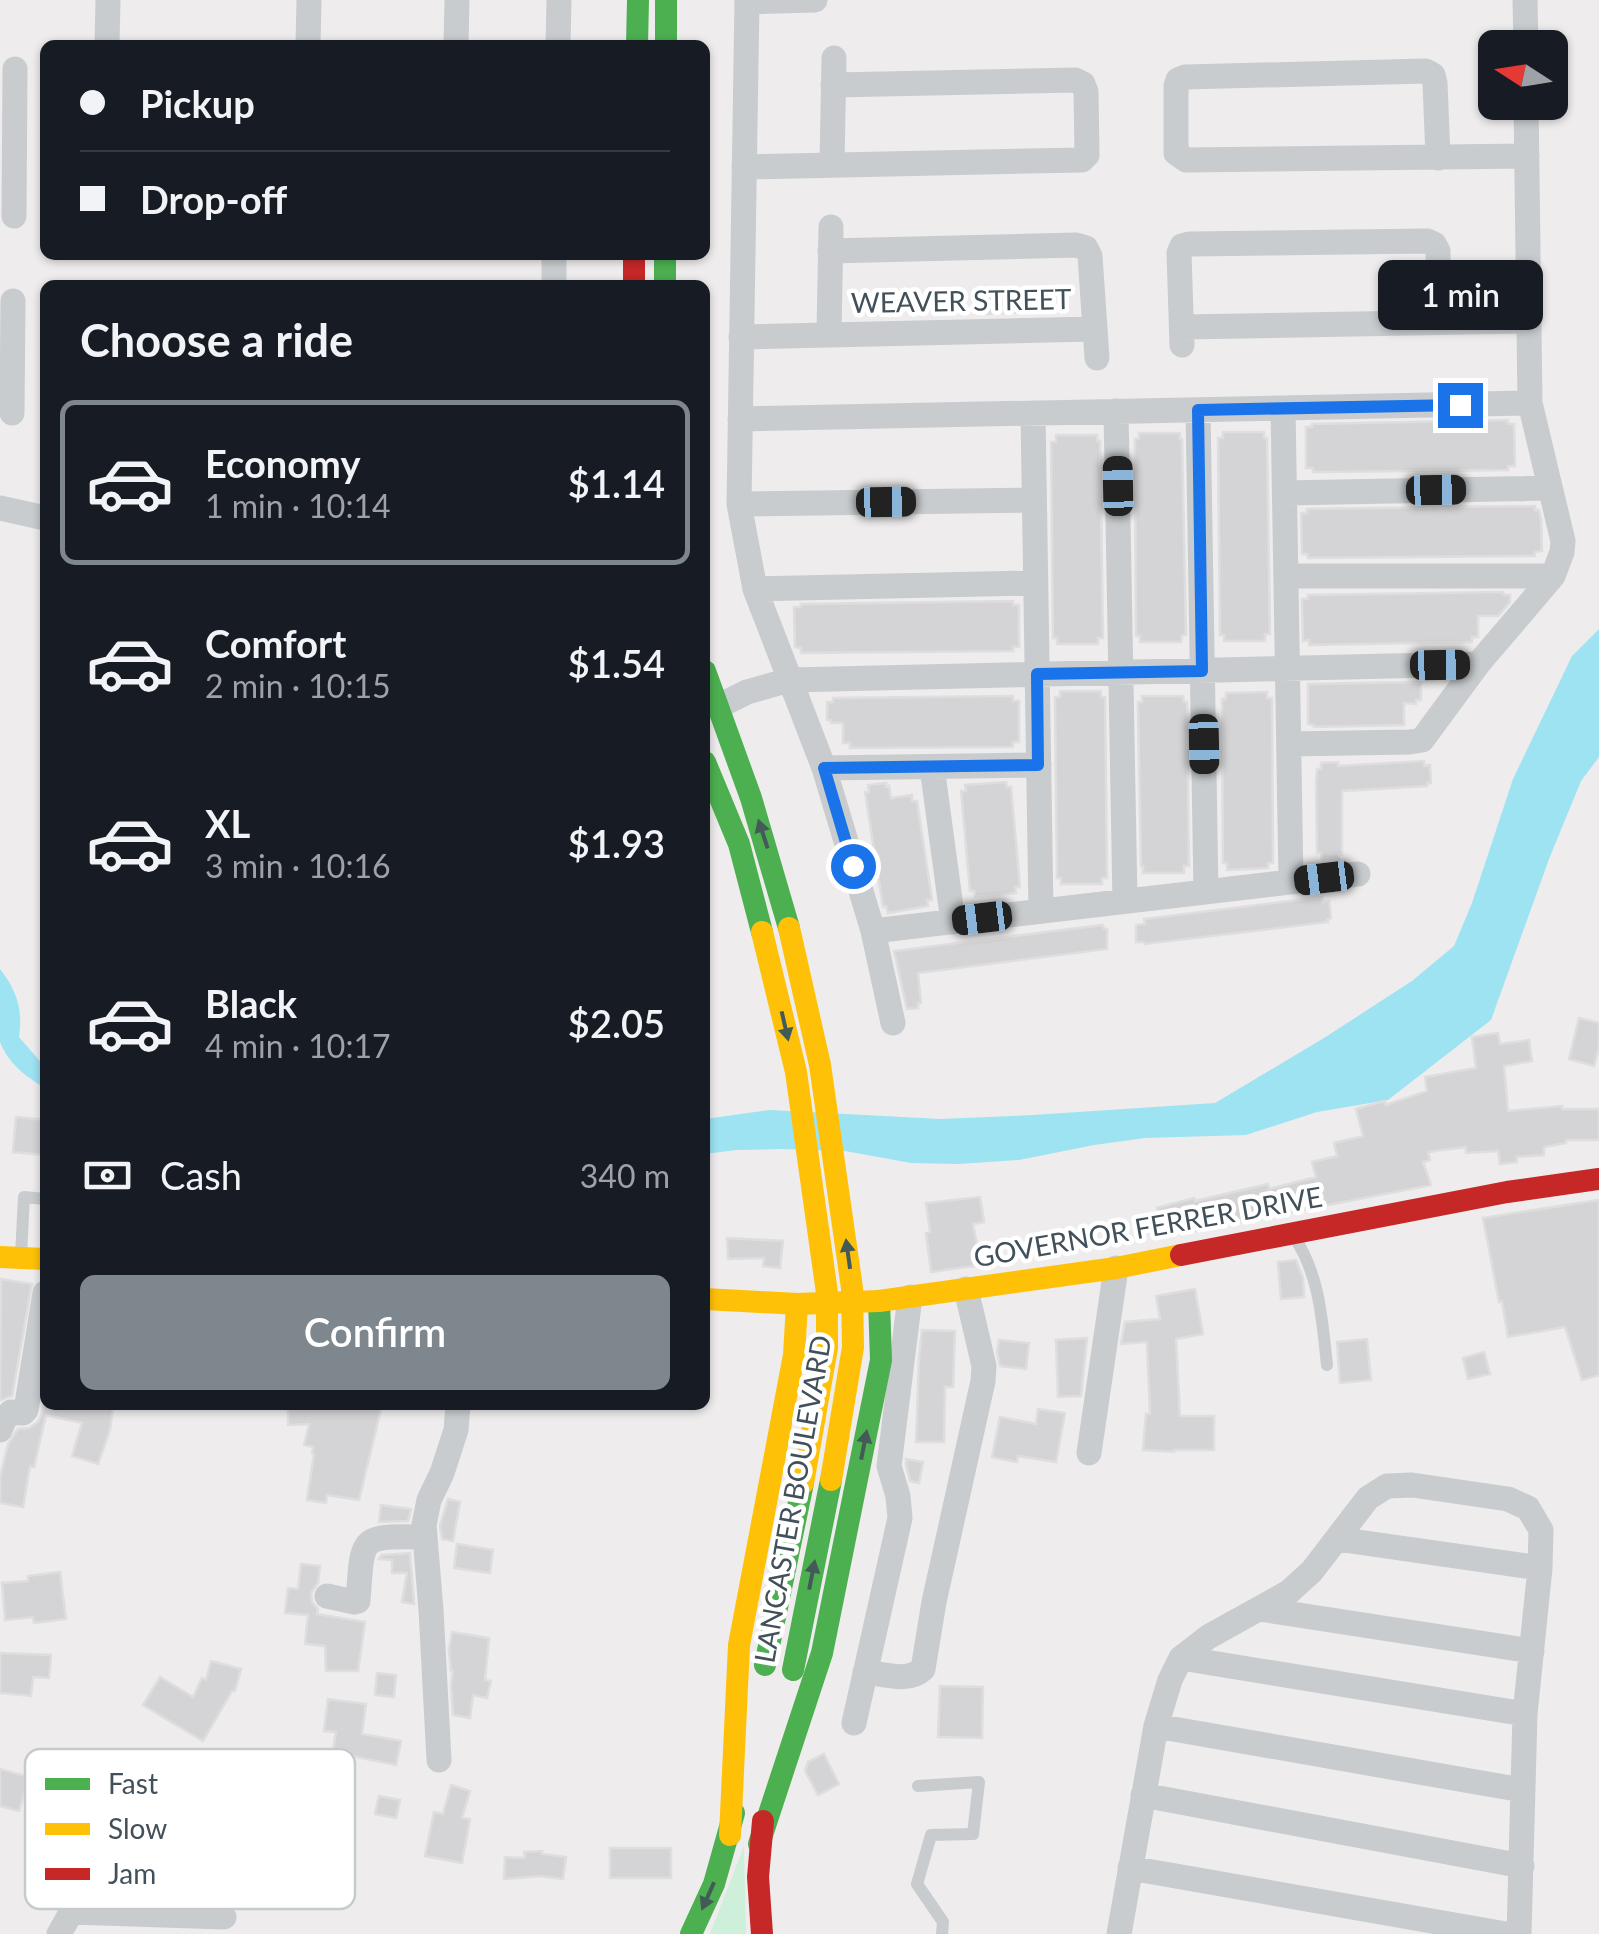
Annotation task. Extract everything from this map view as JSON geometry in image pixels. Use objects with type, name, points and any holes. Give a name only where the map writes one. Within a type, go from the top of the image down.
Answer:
[{"type":"main road","points":[[637,40],[638,0]]},
{"type":"main road","points":[[666,0],[666,40]]},
{"type":"main road","name":"LANCASTER BOULEVARD","points":[[710,684],[772,862],[789,928],[820,1065],[852,1288],[854,1347],[835,1462],[759,1844],[757,1886],[762,1934]]},
{"type":"main road","name":"LANCASTER BOULEVARD","points":[[691,1934],[714,1884],[730,1834],[828,1348],[827,1293],[796,1072],[739,844],[710,774]]},
{"type":"main road","name":"GOVERNOR FERRER DRIVE","points":[[710,1299],[797,1304],[910,1297],[1116,1268],[1507,1192],[1599,1179]]},
{"type":"main road","points":[[759,1844],[822,1654],[881,1360],[879,1301]]},
{"type":"main road","points":[[730,1834],[739,1645],[794,1354],[797,1304]]},
{"type":"street","points":[[107,40],[108,0]]},
{"type":"street","points":[[308,40],[309,0]]},
{"type":"street","points":[[456,0],[456,40]]},
{"type":"street","points":[[558,40],[559,0]]},
{"type":"street","points":[[815,0],[746,1],[739,504],[754,589],[824,768],[873,932],[893,1024]]},
{"type":"street","points":[[1525,0],[1526,30]]},
{"type":"street","points":[[832,165],[834,58]]},
{"type":"street","points":[[13,216],[14,69]]},
{"type":"street","points":[[1438,158],[1435,83],[1433,75],[1426,71],[1185,77],[1176,86],[1176,153],[1186,160],[1438,158],[1527,156]]},
{"type":"street","points":[[744,167],[1082,160],[1088,155],[1086,92],[1083,84],[1075,80],[833,85]]},
{"type":"street","points":[[1289,744],[1422,740],[1478,664],[1552,576],[1562,552],[1563,541],[1530,403],[1526,120]]},
{"type":"street","name":"WEAVER STREET","points":[[829,333],[831,239],[1076,245],[1086,248],[1090,256],[1096,358]]},
{"type":"street","points":[[1438,322],[1438,251],[1427,242],[1190,244],[1182,246],[1179,254],[1182,336],[1529,320]]},
{"type":"street","points":[[12,413],[13,302]]},
{"type":"street","name":"WEAVER STREET","points":[[741,336],[1094,329]]},
{"type":"street","points":[[740,419],[1530,403]]},
{"type":"street","points":[[1283,408],[1291,882]]},
{"type":"street","points":[[1198,410],[1206,892]]},
{"type":"street","points":[[1116,412],[1125,901]]},
{"type":"street","points":[[1032,413],[1041,911]]},
{"type":"street","points":[[1284,493],[1549,488]]},
{"type":"street","points":[[739,504],[1034,500]]},
{"type":"street","points":[[0,508],[40,517]]},
{"type":"street","points":[[1286,576],[1552,576]]},
{"type":"street","points":[[754,589],[1035,583]]},
{"type":"street","points":[[719,706],[747,692],[789,680],[1478,664]]},
{"type":"street","points":[[824,768],[1038,765]]},
{"type":"street","points":[[932,767],[953,922]]},
{"type":"street","points":[[873,932],[1358,874]]},
{"type":"street","points":[[1090,1453],[1116,1268]]},
{"type":"street","points":[[865,1672],[906,1677],[916,1676],[923,1669],[983,1382],[984,1366],[966,1289]]},
{"type":"street","points":[[854,1722],[900,1518],[889,1466],[910,1297]]},
{"type":"street","points":[[0,1430],[7,1415],[26,1410],[40,1325]]},
{"type":"street","points":[[439,1760],[424,1525],[429,1500],[456,1430],[458,1410]]},
{"type":"street","points":[[1119,1934],[1156,1726],[1166,1690],[1182,1658],[1208,1637],[1289,1592],[1312,1571],[1368,1498],[1387,1486],[1412,1485],[1508,1499],[1528,1508],[1541,1530],[1525,1714],[1519,1934]]},
{"type":"street","points":[[328,1596],[358,1600],[361,1556],[368,1542],[380,1536],[425,1536]]},
{"type":"street","points":[[1337,1539],[1540,1568]]},
{"type":"street","points":[[1260,1609],[1532,1650]]},
{"type":"street","points":[[1182,1658],[1525,1714]]},
{"type":"street","points":[[1156,1726],[1522,1790]]},
{"type":"street","points":[[1143,1795],[1522,1866]]},
{"type":"street","points":[[1130,1868],[1506,1934]]},
{"type":"street","points":[[65,1923],[224,1917]]},
{"type":"lane","points":[[22,1258],[24,1198],[40,1198]]},
{"type":"lane","points":[[1293,1234],[1316,1281],[1326,1365]]},
{"type":"lane","points":[[918,1786],[979,1782],[973,1834],[930,1835],[916,1884],[943,1922],[942,1934]]},
{"type":"green space","points":[[744,1846],[746,1934],[710,1934]]},
{"type":"water","points":[[1599,629],[1599,757],[1581,781],[1491,1020],[1388,1100],[1317,1112],[1246,1135],[1145,1138],[1019,1160],[911,1163],[845,1151],[781,1149],[710,1153],[710,1118],[770,1110],[940,1119],[1215,1103],[1412,981],[1454,946],[1513,779],[1572,656]]},
{"type":"water","points":[[0,969],[17,1001],[19,1037],[40,1061],[40,1085],[18,1069],[0,1042]]},
{"type":"building","points":[[1024,291],[1025,312],[987,314],[986,293]]},
{"type":"building","points":[[1508,420],[1508,424],[1514,424],[1515,466],[1508,466],[1508,470],[1313,472],[1313,468],[1306,468],[1306,427],[1312,424]]},
{"type":"building","points":[[1223,432],[1264,432],[1267,438],[1270,634],[1265,634],[1265,641],[1224,641],[1224,635],[1220,635],[1218,438],[1223,438]]},
{"type":"building","points":[[1139,433],[1180,433],[1182,439],[1186,635],[1182,635],[1181,642],[1140,642],[1140,636],[1136,636],[1135,439],[1139,439]]},
{"type":"building","points":[[1056,435],[1097,435],[1100,441],[1103,638],[1098,638],[1098,644],[1057,644],[1057,638],[1053,638],[1051,442],[1056,442]]},
{"type":"building","points":[[1535,506],[1541,519],[1542,551],[1535,552],[1535,556],[1308,558],[1302,554],[1301,513],[1307,513],[1307,509]]},
{"type":"building","points":[[1308,595],[1510,595],[1510,602],[1498,616],[1478,616],[1478,637],[1472,637],[1472,642],[1309,645],[1309,640],[1303,641],[1302,599],[1308,599]]},
{"type":"building","points":[[1013,601],[1013,605],[1019,605],[1019,647],[1013,647],[1013,651],[801,653],[801,648],[795,647],[794,607],[801,604]]},
{"type":"building","points":[[1421,683],[1421,700],[1416,700],[1416,704],[1404,703],[1404,725],[1308,724],[1308,684]]},
{"type":"building","points":[[1060,691],[1101,691],[1101,697],[1105,697],[1107,878],[1102,878],[1102,884],[1061,884],[1061,878],[1057,878],[1055,697],[1060,697]]},
{"type":"building","points":[[1267,692],[1267,698],[1272,698],[1273,863],[1268,863],[1268,868],[1227,870],[1227,863],[1223,863],[1222,699],[1226,699],[1226,693]]},
{"type":"building","points":[[1013,696],[1013,701],[1019,701],[1019,742],[1013,742],[1013,747],[850,748],[850,743],[843,743],[843,723],[827,720],[827,702],[833,702],[833,698]]},
{"type":"building","points":[[1142,696],[1183,696],[1187,702],[1189,866],[1184,866],[1184,873],[1143,873],[1141,866],[1138,702],[1142,702]]},
{"type":"building","points":[[1424,761],[1424,766],[1430,765],[1431,783],[1427,786],[1342,791],[1342,855],[1339,859],[1322,859],[1321,853],[1317,853],[1316,783],[1321,763],[1338,762],[1338,766]]},
{"type":"building","points":[[1006,782],[1011,787],[1020,887],[1015,887],[1016,893],[975,897],[974,891],[970,891],[961,791],[966,791],[965,785]]},
{"type":"building","points":[[886,783],[891,798],[912,795],[912,801],[917,801],[932,900],[927,900],[928,906],[888,913],[883,907],[865,792],[869,792],[868,785]]},
{"type":"building","points":[[1322,897],[1323,902],[1329,901],[1328,922],[1136,942],[1136,925],[1145,924],[1144,919]]},
{"type":"building","points":[[1103,925],[1107,929],[1107,949],[918,973],[921,1003],[918,1008],[907,1009],[894,951]]},
{"type":"building","points":[[1579,1018],[1599,1023],[1594,1066],[1569,1059]]},
{"type":"building","points":[[1498,1033],[1500,1044],[1529,1040],[1532,1061],[1504,1066],[1508,1111],[1562,1106],[1599,1109],[1599,1140],[1566,1140],[1544,1147],[1544,1155],[1517,1157],[1517,1162],[1500,1164],[1498,1151],[1466,1153],[1466,1147],[1428,1152],[1430,1160],[1423,1162],[1431,1185],[1164,1234],[1157,1208],[1316,1177],[1312,1162],[1337,1156],[1334,1143],[1363,1136],[1356,1109],[1385,1101],[1386,1105],[1427,1091],[1425,1077],[1476,1068],[1472,1037]]},
{"type":"building","points":[[16,1117],[40,1119],[40,1155],[13,1152]]},
{"type":"building","points":[[980,1197],[984,1222],[973,1224],[981,1265],[931,1272],[926,1203]]},
{"type":"building","points":[[1599,1200],[1599,1375],[1582,1380],[1565,1327],[1508,1337],[1483,1218]]},
{"type":"building","points":[[727,1238],[783,1241],[780,1268],[763,1266],[764,1258],[728,1259]]},
{"type":"building","points":[[1296,1260],[1303,1278],[1304,1297],[1281,1299],[1278,1262]]},
{"type":"building","points":[[1,1279],[32,1284],[12,1396],[0,1400]]},
{"type":"building","points":[[1195,1289],[1203,1334],[1176,1339],[1180,1416],[1214,1416],[1214,1450],[1143,1450],[1146,1414],[1150,1414],[1147,1342],[1121,1344],[1125,1322],[1160,1319],[1156,1296]]},
{"type":"building","points":[[922,1330],[955,1331],[953,1387],[945,1387],[944,1442],[916,1442]]},
{"type":"building","points":[[1087,1338],[1081,1396],[1058,1397],[1056,1340]]},
{"type":"building","points":[[1367,1339],[1371,1380],[1340,1383],[1337,1342]]},
{"type":"building","points":[[999,1340],[1029,1343],[1026,1369],[1000,1366]]},
{"type":"building","points":[[1484,1352],[1490,1374],[1468,1379],[1463,1358]]},
{"type":"building","points":[[1038,1409],[1065,1413],[1056,1462],[1018,1456],[1017,1462],[992,1457],[1000,1417],[1036,1424]]},
{"type":"building","points":[[113,1410],[98,1464],[72,1456],[82,1423],[46,1415],[34,1467],[30,1466],[23,1507],[0,1503],[0,1478],[8,1444],[18,1429],[38,1422],[42,1413]]},
{"type":"building","points":[[288,1410],[381,1410],[359,1500],[327,1495],[326,1503],[307,1500],[314,1454],[313,1447],[304,1445],[309,1424],[288,1425]]},
{"type":"building","points":[[906,1459],[923,1462],[919,1483],[910,1481]]},
{"type":"building","points":[[448,1499],[460,1502],[453,1541],[442,1539],[440,1526]]},
{"type":"building","points":[[381,1505],[411,1509],[408,1521],[379,1522]]},
{"type":"building","points":[[457,1544],[493,1550],[490,1573],[454,1568]]},
{"type":"building","points":[[410,1553],[414,1604],[402,1602],[407,1573],[392,1573],[392,1560],[379,1559],[382,1555]]},
{"type":"building","points":[[301,1564],[320,1566],[318,1583],[311,1593],[317,1614],[365,1622],[358,1671],[326,1671],[325,1646],[305,1644],[308,1615],[285,1613],[288,1588],[298,1589]]},
{"type":"building","points":[[60,1572],[66,1619],[34,1623],[33,1617],[5,1620],[2,1583]]},
{"type":"building","points":[[452,1632],[489,1638],[485,1680],[491,1681],[487,1698],[473,1695],[470,1718],[453,1715],[449,1650]]},
{"type":"building","points":[[0,1653],[51,1655],[49,1678],[33,1677],[31,1696],[0,1693]]},
{"type":"building","points":[[211,1661],[241,1669],[235,1691],[203,1741],[143,1705],[160,1677],[193,1697],[202,1678],[206,1680]]},
{"type":"building","points":[[377,1673],[396,1675],[394,1697],[375,1695]]},
{"type":"building","points":[[940,1686],[983,1687],[982,1738],[938,1737]]},
{"type":"building","points":[[328,1699],[366,1704],[362,1734],[401,1741],[396,1765],[355,1757],[355,1749],[333,1749],[336,1732],[324,1731]]},
{"type":"building","points":[[824,1754],[839,1784],[818,1795],[805,1771],[808,1762]]},
{"type":"building","points":[[0,1769],[25,1776],[19,1811],[0,1806]]},
{"type":"building","points":[[451,1785],[470,1791],[462,1818],[470,1819],[462,1863],[425,1856],[434,1812],[443,1814]]},
{"type":"building","points":[[379,1796],[400,1800],[396,1818],[375,1814]]},
{"type":"building","points":[[610,1848],[671,1848],[671,1878],[610,1878]]},
{"type":"building","points":[[542,1851],[566,1857],[563,1879],[504,1879],[505,1857],[525,1858],[524,1852]]},
{"type":"traffic: fast","points":[[637,40],[638,0]]},
{"type":"traffic: fast","points":[[666,0],[666,40]]},
{"type":"traffic: fast","points":[[665,260],[665,280]]},
{"type":"traffic: fast","points":[[710,685],[751,798],[789,928]]},
{"type":"traffic: fast","points":[[710,774],[739,844],[762,932]]},
{"type":"traffic: fast","points":[[759,1844],[822,1653],[881,1360],[879,1301]]},
{"type":"traffic: fast","points":[[793,1670],[831,1480]]},
{"type":"traffic: fast","points":[[765,1665],[803,1483]]},
{"type":"traffic: fast","points":[[691,1934],[714,1884],[734,1813]]},
{"type":"traffic: slow","points":[[789,928],[820,1065],[852,1288],[853,1347],[831,1480]]},
{"type":"traffic: slow","points":[[762,932],[796,1072],[827,1293],[827,1348],[803,1483]]},
{"type":"traffic: slow","points":[[710,1299],[797,1304],[879,1301],[1116,1268],[1181,1255]]},
{"type":"traffic: slow","points":[[0,1257],[40,1259]]},
{"type":"traffic: slow","points":[[730,1835],[739,1645],[794,1355],[797,1304]]},
{"type":"traffic: jam","points":[[634,260],[634,280]]},
{"type":"traffic: jam","points":[[1181,1255],[1507,1192],[1599,1179]]},
{"type":"traffic: jam","points":[[762,1934],[758,1877],[763,1821]]},
{"type":"route","points":[[853,866],[824,768],[1038,765],[1037,674],[1202,671],[1198,410],[1460,405]]}]
